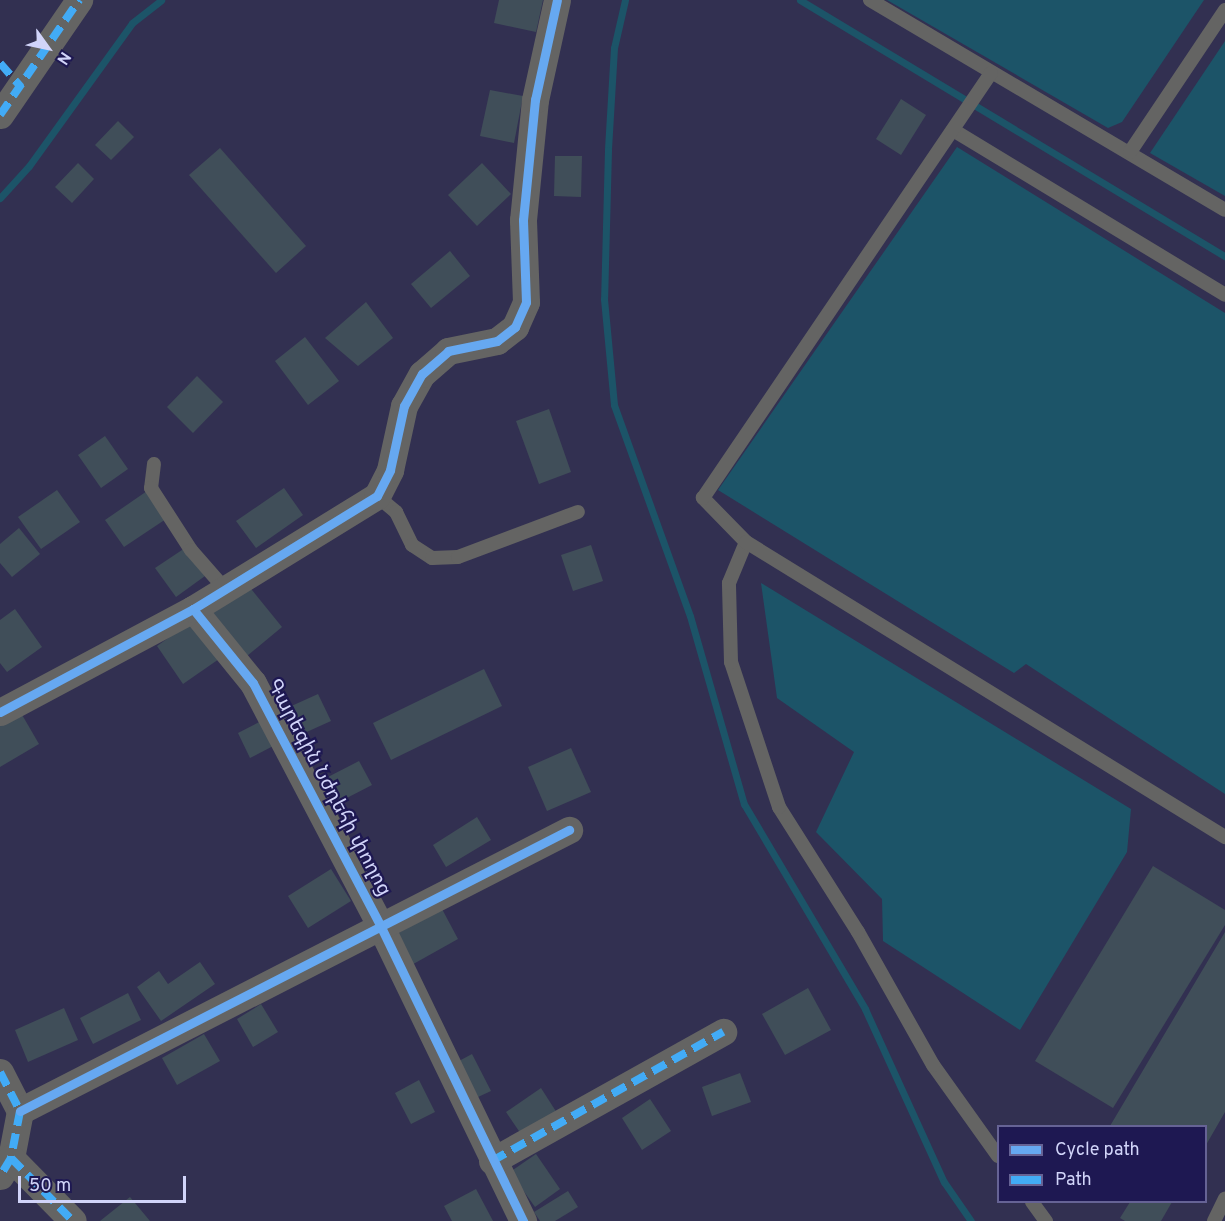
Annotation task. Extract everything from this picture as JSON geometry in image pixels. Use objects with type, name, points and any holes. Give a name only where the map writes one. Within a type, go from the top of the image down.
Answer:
[{"type":"street","points":[[0,115],[79,0]]},
{"type":"street","points":[[0,712],[193,609],[377,496],[390,470],[405,406],[422,374],[448,351],[497,341],[515,327],[526,302],[523,220],[534,111],[557,0]]},
{"type":"street","name":"Գարեգին Նժդեհի փողոց","points":[[193,609],[253,683],[380,925],[492,1161],[523,1221]]},
{"type":"street","points":[[20,1111],[569,830]]},
{"type":"street","points":[[492,1161],[723,1032]]},
{"type":"street","points":[[0,1072],[20,1111],[6,1167],[73,1221]]},
{"type":"lane","points":[[870,0],[1225,210]]},
{"type":"lane","points":[[1130,152],[1225,10]]},
{"type":"lane","points":[[991,73],[703,498],[746,542],[1225,837]]},
{"type":"lane","points":[[953,130],[1225,295]]},
{"type":"lane","points":[[154,464],[151,488],[191,550],[225,590]]},
{"type":"lane","points":[[377,496],[396,513],[412,545],[432,558],[458,557],[578,512]]},
{"type":"lane","points":[[746,542],[729,583],[731,662],[779,807],[858,932],[933,1065],[997,1153]]},
{"type":"lane","points":[[1214,1221],[1225,1198]]},
{"type":"lane","points":[[1033,1203],[1046,1221]]},
{"type":"water","points":[[887,0],[1204,0],[1122,122],[1108,128]]},
{"type":"water","points":[[1225,41],[1225,196],[1150,153]]},
{"type":"water","points":[[957,147],[1225,313],[1225,794],[1026,664],[1014,673],[718,490]]},
{"type":"water","points":[[761,583],[1131,809],[1127,852],[1020,1030],[883,941],[882,899],[816,832],[854,752],[777,698]]},
{"type":"building","points":[[499,0],[543,0],[536,32],[494,23]]},
{"type":"building","points":[[490,90],[523,96],[514,143],[480,136]]},
{"type":"building","points":[[901,99],[926,115],[901,155],[876,139]]},
{"type":"building","points":[[118,121],[134,137],[111,160],[95,145]]},
{"type":"building","points":[[220,148],[306,246],[276,273],[189,175]]},
{"type":"building","points":[[555,156],[582,156],[581,197],[554,196]]},
{"type":"building","points":[[78,163],[94,179],[72,203],[55,187]]},
{"type":"building","points":[[482,163],[511,194],[477,226],[448,195]]},
{"type":"building","points":[[450,251],[470,276],[431,308],[411,284]]},
{"type":"building","points":[[366,302],[393,338],[358,366],[325,338]]},
{"type":"building","points":[[305,337],[339,381],[308,405],[275,361]]},
{"type":"building","points":[[197,376],[223,402],[193,433],[167,407]]},
{"type":"building","points":[[549,409],[571,472],[539,484],[516,421]]},
{"type":"building","points":[[105,436],[128,469],[101,488],[78,455]]},
{"type":"building","points":[[284,488],[303,515],[256,548],[236,521]]},
{"type":"building","points":[[57,490],[80,522],[41,549],[18,517]]},
{"type":"building","points":[[147,491],[166,519],[124,547],[105,520]]},
{"type":"building","points":[[19,528],[40,554],[12,577],[0,563],[0,544]]},
{"type":"building","points":[[591,545],[603,581],[573,591],[561,555]]},
{"type":"building","points":[[185,548],[205,576],[176,597],[155,568]]},
{"type":"building","points":[[248,585],[282,627],[247,656],[213,613]]},
{"type":"building","points":[[15,609],[42,647],[7,672],[0,663],[0,620]]},
{"type":"building","points":[[192,621],[219,659],[183,684],[157,646]]},
{"type":"building","points":[[484,669],[502,706],[391,760],[373,723]]},
{"type":"building","points":[[318,694],[331,721],[300,735],[287,708]]},
{"type":"building","points":[[21,713],[39,744],[0,767],[0,724]]},
{"type":"building","points":[[265,719],[277,744],[250,758],[238,733]]},
{"type":"building","points":[[571,748],[591,792],[547,811],[528,767]]},
{"type":"building","points":[[359,761],[372,785],[339,802],[326,778]]},
{"type":"building","points":[[477,817],[491,840],[446,867],[433,845]]},
{"type":"building","points":[[1153,866],[1225,910],[1225,925],[1113,1108],[1035,1061]]},
{"type":"building","points":[[331,869],[351,901],[308,928],[288,896]]},
{"type":"building","points":[[442,909],[458,939],[408,967],[391,937]]},
{"type":"building","points":[[1225,932],[1225,1112],[1207,1143],[1207,1125],[1111,1125]]},
{"type":"building","points":[[200,962],[215,984],[161,1021],[137,987],[159,971],[168,984]]},
{"type":"building","points":[[808,988],[831,1030],[785,1055],[762,1014]]},
{"type":"building","points":[[128,993],[141,1020],[93,1044],[80,1018]]},
{"type":"building","points":[[261,1004],[278,1032],[253,1047],[237,1019]]},
{"type":"building","points":[[64,1008],[78,1040],[28,1062],[15,1030]]},
{"type":"building","points":[[204,1034],[220,1061],[177,1085],[162,1058]]},
{"type":"building","points":[[472,1054],[491,1091],[478,1097],[459,1061]]},
{"type":"building","points":[[740,1073],[751,1102],[712,1116],[702,1087]]},
{"type":"building","points":[[419,1080],[435,1112],[411,1124],[395,1093]]},
{"type":"building","points":[[541,1088],[557,1113],[523,1137],[506,1112]]},
{"type":"building","points":[[650,1099],[671,1131],[642,1150],[622,1118]]},
{"type":"building","points":[[536,1154],[560,1189],[535,1207],[510,1172]]},
{"type":"building","points":[[476,1189],[493,1221],[452,1221],[444,1206]]},
{"type":"building","points":[[568,1191],[578,1207],[555,1221],[540,1221],[534,1212]]},
{"type":"building","points":[[130,1197],[150,1221],[100,1221]]},
{"type":"building","points":[[1129,1203],[1171,1203],[1161,1221],[1125,1221],[1120,1218]]},
{"type":"waterway","points":[[0,198],[29,166],[132,23],[161,0]]},
{"type":"waterway","points":[[625,0],[614,48],[608,150],[604,299],[614,405],[690,616],[744,804],[865,1009],[944,1182],[971,1221]]},
{"type":"waterway","points":[[800,0],[1225,256]]},
{"type":"marked path","points":[[0,115],[79,0]]},
{"type":"marked path","points":[[0,63],[21,87]]},
{"type":"marked path","points":[[492,1161],[723,1032]]},
{"type":"marked path","points":[[0,1072],[20,1111],[11,1158],[0,1176]]},
{"type":"marked path","points":[[11,1158],[73,1221]]},
{"type":"cycle path","points":[[0,712],[193,609],[377,496],[390,470],[404,406],[422,374],[448,351],[497,341],[515,327],[526,302],[523,220],[535,100],[557,0]]},
{"type":"cycle path","points":[[193,609],[253,683],[380,925],[523,1221]]},
{"type":"cycle path","points":[[20,1111],[569,830]]}]
